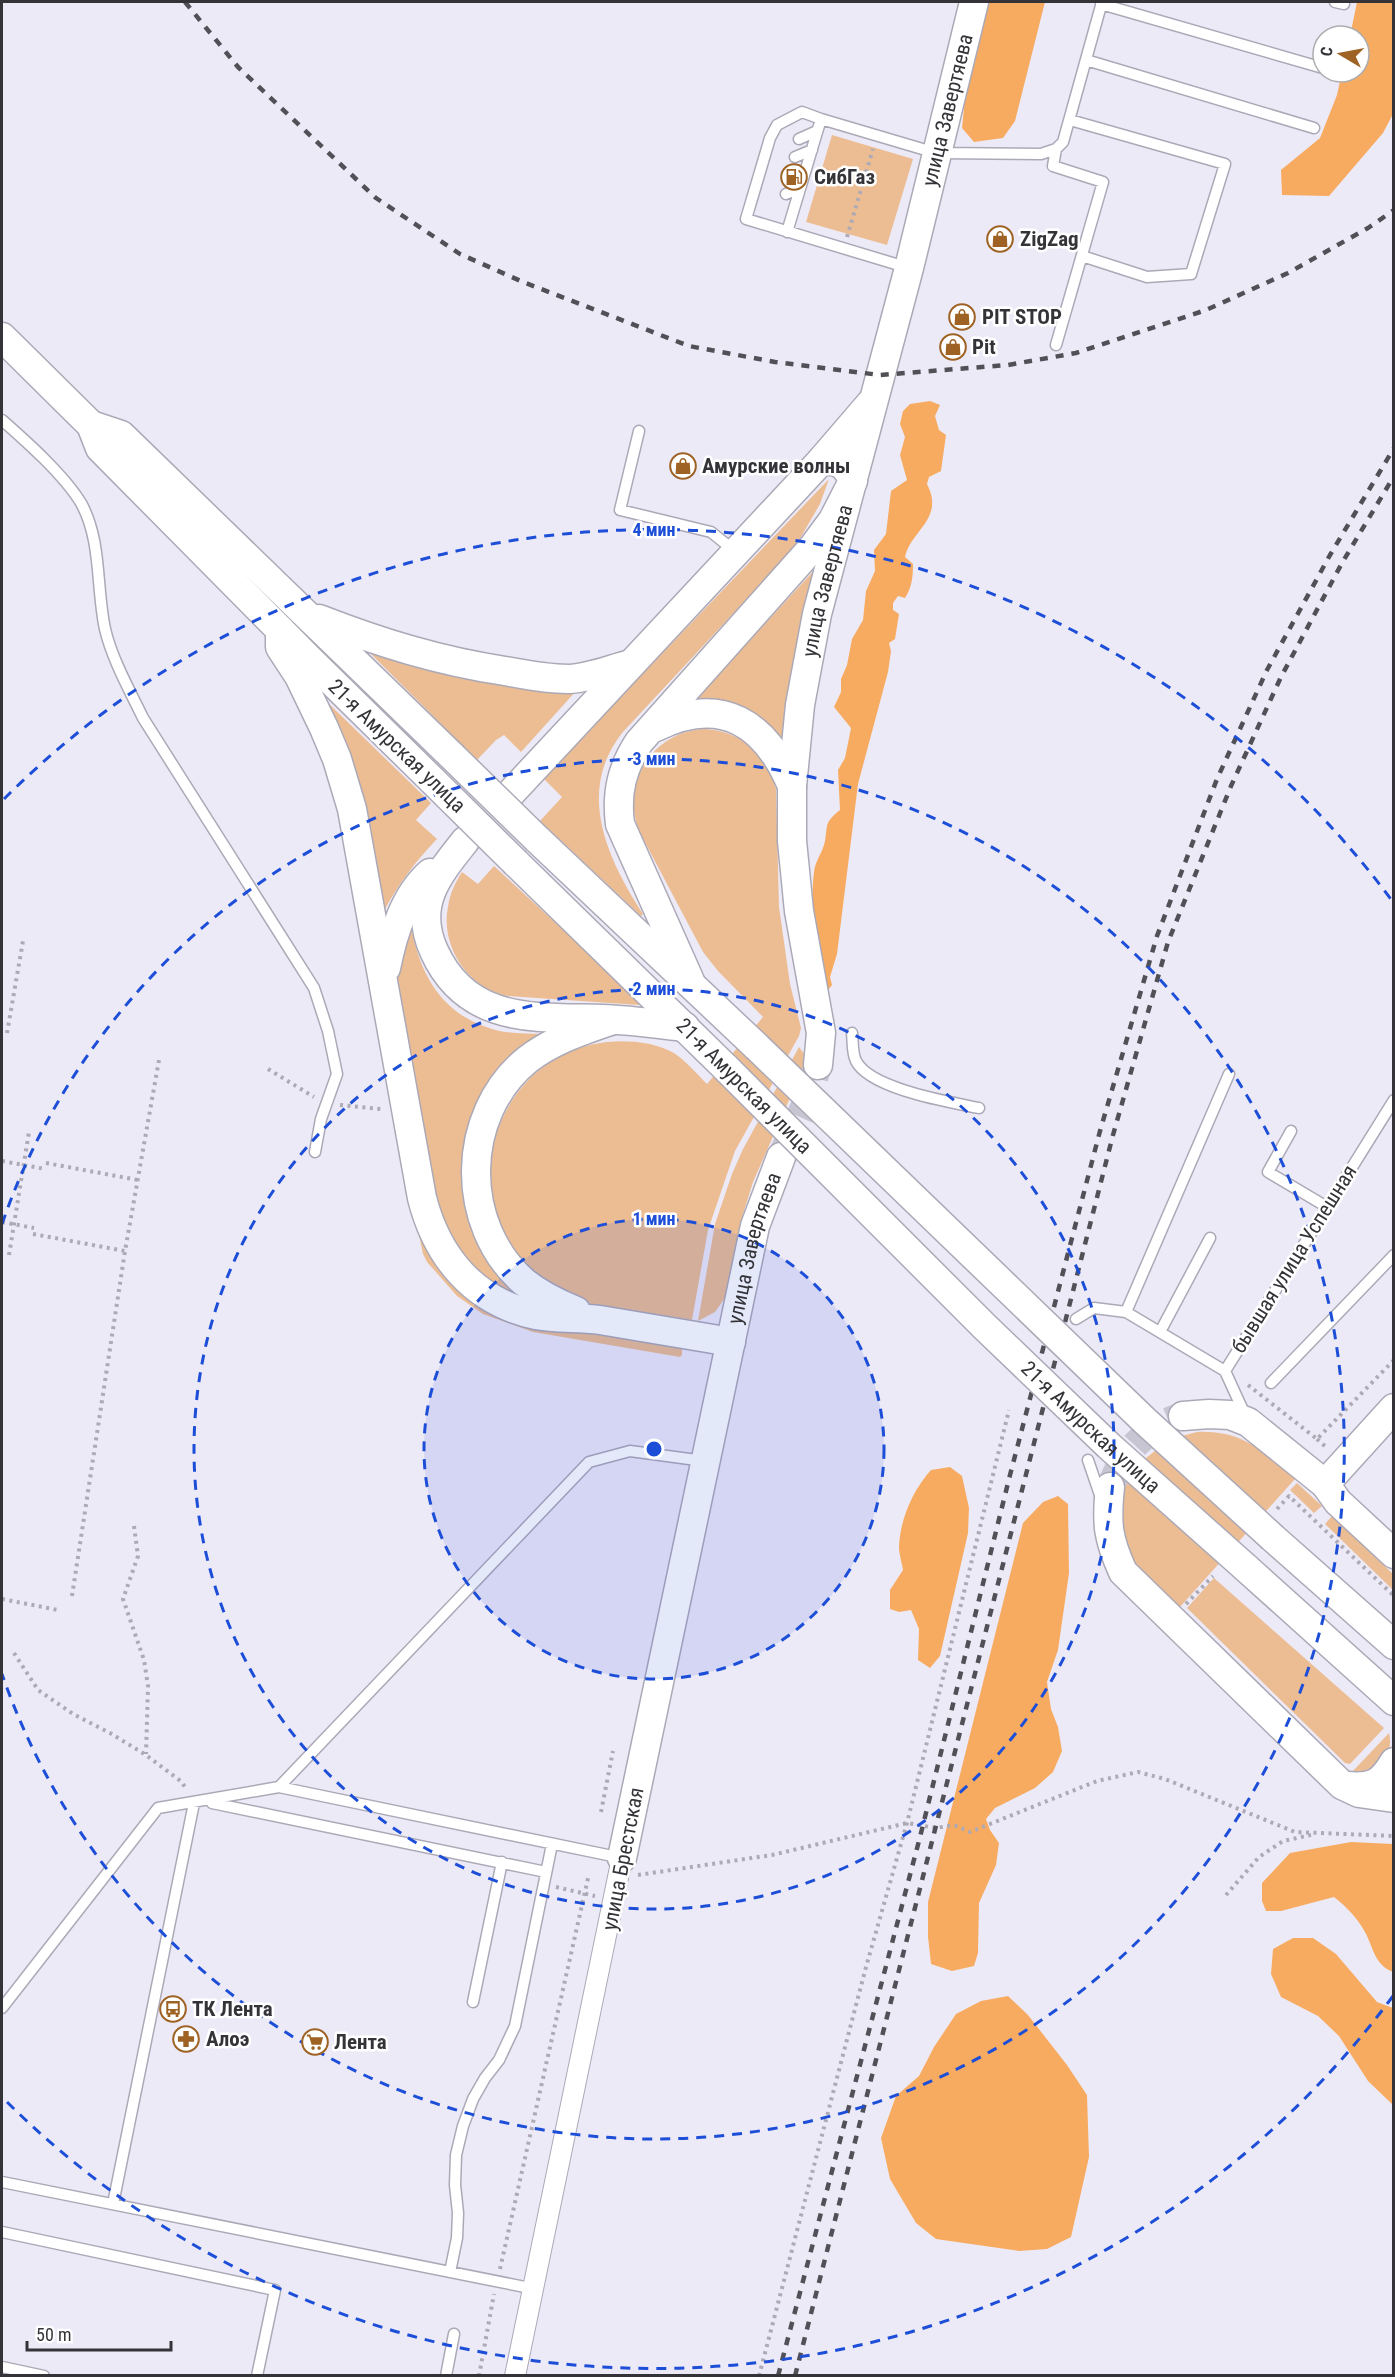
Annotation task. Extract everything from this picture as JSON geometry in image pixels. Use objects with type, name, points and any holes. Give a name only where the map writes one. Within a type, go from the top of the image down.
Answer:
[{"type":"main road","name":"улица Завертяева","points":[[818,1065],[821,1033],[794,869],[792,786],[807,661],[817,614],[909,268],[974,2]]},
{"type":"main road","name":"21-я Амурская улица","points":[[2,337],[91,425],[100,448],[280,630],[685,1027],[985,1327],[1109,1446],[1386,1695],[1394,1714]]},
{"type":"main road","points":[[511,793],[821,461],[874,399]]},
{"type":"main road","name":"21-я Амурская улица","points":[[91,425],[121,435],[537,839],[690,981],[1145,1421],[1394,1645]]},
{"type":"main road","points":[[690,981],[620,824],[618,797],[621,779],[631,755],[652,729],[813,547],[833,520],[853,481],[849,470],[843,464],[834,460],[821,461]]},
{"type":"main road","points":[[307,614],[418,654],[534,676],[578,678],[633,663]]},
{"type":"main road","points":[[280,630],[280,647],[299,676],[321,720],[345,784],[357,834],[422,1198],[428,1220],[446,1256],[472,1284],[486,1294],[518,1310],[550,1317],[597,1320],[731,1342]]},
{"type":"main road","points":[[652,729],[686,715],[722,715],[737,720],[750,726],[768,742],[784,767],[792,786]]},
{"type":"main road","points":[[383,985],[389,954],[405,906],[420,882],[458,850],[431,889],[426,915],[432,947],[453,984],[482,1004],[502,1012],[525,1016],[614,1020],[685,1027]]},
{"type":"main road","points":[[597,1320],[546,1298],[515,1273],[495,1245],[484,1223],[477,1195],[476,1169],[478,1143],[484,1121],[495,1098],[510,1077],[527,1060],[552,1043],[614,1020]]},
{"type":"main road","name":"улица Завертяева","points":[[731,1342],[755,1226],[782,1157]]},
{"type":"main road","name":"улица Брестская","points":[[627,1870],[731,1342]]},
{"type":"main road","points":[[1324,1484],[1394,1408]]},
{"type":"main road","points":[[1183,1416],[1230,1415],[1248,1422],[1324,1484],[1338,1502],[1394,1554]]},
{"type":"main road","points":[[1110,1487],[1107,1515],[1110,1540],[1123,1572],[1342,1785],[1359,1793],[1394,1798]]},
{"type":"main road","points":[[1342,1785],[1364,1788],[1374,1784],[1386,1774],[1394,1762]]},
{"type":"street","name":"улица Брестская","points":[[515,2376],[627,1870]]},
{"type":"lane","points":[[909,268],[746,219],[760,171],[770,150],[770,138],[777,125],[802,112],[936,153],[1041,154],[1056,149],[1064,142],[1101,3],[1311,64]]},
{"type":"lane","points":[[1086,60],[1314,128]]},
{"type":"lane","points":[[787,232],[821,118]]},
{"type":"lane","points":[[1070,120],[1225,164],[1191,274],[1147,277],[1082,256]]},
{"type":"lane","points":[[799,138],[817,131]]},
{"type":"lane","points":[[1056,149],[1053,166],[1102,182],[1056,345]]},
{"type":"lane","points":[[795,157],[812,150]]},
{"type":"lane","points":[[760,171],[770,166]]},
{"type":"lane","points":[[790,175],[806,169]]},
{"type":"lane","points":[[754,190],[766,185]]},
{"type":"lane","points":[[786,194],[800,188]]},
{"type":"lane","points":[[748,209],[762,203]]},
{"type":"lane","points":[[2,420],[40,456],[71,489],[81,504],[96,548],[99,598],[106,632],[138,708],[314,988],[325,1020],[337,1074],[326,1104],[315,1152]]},
{"type":"lane","points":[[639,431],[620,510],[711,532],[726,544],[733,556]]},
{"type":"lane","points":[[852,1034],[856,1062],[867,1073],[900,1090],[979,1108]]},
{"type":"lane","points":[[1126,1312],[1229,1074]]},
{"type":"lane","name":"бывшая улица Успешная","points":[[1248,1422],[1225,1371],[1394,1100]]},
{"type":"lane","points":[[1291,1131],[1268,1172],[1327,1207]]},
{"type":"lane","points":[[1160,1332],[1210,1238]]},
{"type":"lane","points":[[1271,1383],[1394,1255]]},
{"type":"lane","points":[[1076,1319],[1094,1308],[1126,1312],[1225,1371]]},
{"type":"lane","points":[[279,1787],[589,1462],[630,1450],[707,1461]]},
{"type":"lane","points":[[1088,1460],[1107,1515]]},
{"type":"lane","points":[[2,2008],[158,1808],[279,1787],[552,1844],[627,1870]]},
{"type":"lane","points":[[200,1802],[546,1872]]},
{"type":"lane","points":[[113,2204],[200,1802]]},
{"type":"lane","points":[[450,2272],[457,2238],[458,2213],[454,2184],[456,2155],[473,2099],[499,2060],[512,2032],[552,1844]]},
{"type":"lane","points":[[473,2002],[502,1862]]},
{"type":"lane","points":[[2,2182],[534,2289]]},
{"type":"lane","points":[[2,2232],[274,2290],[257,2376]]},
{"type":"lane","points":[[446,2376],[454,2334]]},
{"type":"lane","points":[[2,2367],[44,2376]]},
{"type":"path","points":[[843,249],[877,135]]},
{"type":"path","points":[[7,1033],[22,941]]},
{"type":"path","points":[[72,1596],[126,1251],[159,1060]]},
{"type":"path","points":[[268,1069],[326,1104]]},
{"type":"path","points":[[358,1107],[381,1109]]},
{"type":"path","points":[[9,1255],[29,1132]]},
{"type":"path","points":[[2,1161],[138,1180]]},
{"type":"path","points":[[2,1222],[34,1228]]},
{"type":"path","points":[[33,1234],[126,1251]]},
{"type":"path","points":[[1225,1371],[1250,1385],[1317,1438],[1394,1360]]},
{"type":"path","points":[[759,2376],[866,1967],[907,1823],[1009,1410]]},
{"type":"path","points":[[1277,1509],[1289,1496],[1394,1596]]},
{"type":"path","points":[[134,1526],[138,1556],[123,1599],[144,1660],[148,1686],[146,1755]]},
{"type":"path","points":[[2,1599],[58,1610]]},
{"type":"path","points":[[14,1653],[38,1690],[73,1714],[146,1755],[182,1782],[200,1802]]},
{"type":"path","points":[[601,1812],[613,1751]]},
{"type":"path","points":[[627,1870],[636,1876],[772,1855],[907,1823],[936,1828],[954,1825],[969,1832],[1097,1780],[1138,1772],[1165,1779],[1294,1832],[1394,1836]]},
{"type":"path","points":[[1226,1895],[1259,1857],[1283,1841],[1315,1834]]},
{"type":"path","points":[[479,2376],[497,2282],[590,1874]]},
{"type":"path","points":[[544,1884],[595,1897],[596,1890]]},
{"type":"shaded area","points":[[988,2],[1045,2],[1015,121],[1003,138],[974,142],[962,128],[966,89]]},
{"type":"shaded area","points":[[1357,2],[1393,2],[1393,114],[1383,133],[1329,196],[1282,195],[1281,170],[1320,138],[1339,84],[1371,84],[1371,24],[1352,24]]},
{"type":"shaded area","points":[[832,135],[913,159],[887,245],[806,222]]},
{"type":"shaded area","points":[[930,401],[940,405],[935,416],[939,430],[946,435],[941,471],[929,477],[927,484],[932,506],[930,515],[908,548],[905,557],[913,564],[909,590],[905,598],[898,596],[893,603],[893,610],[899,614],[895,639],[889,643],[891,651],[888,672],[858,784],[837,954],[830,977],[832,985],[828,990],[825,987],[815,930],[814,872],[824,845],[828,824],[840,810],[838,770],[845,758],[851,728],[834,707],[841,692],[841,679],[847,665],[852,639],[863,620],[866,591],[875,571],[874,550],[886,534],[891,491],[907,480],[900,455],[905,437],[900,424],[903,411],[910,404]]},
{"type":"shaded area","points":[[829,479],[820,504],[798,542],[622,733],[608,755],[601,778],[599,801],[602,825],[608,848],[643,914],[641,916],[540,821],[562,797],[543,778]]},
{"type":"shaded area","points":[[820,564],[788,745],[693,702]]},
{"type":"shaded area","points":[[367,650],[577,690],[521,752],[504,735],[477,760]]},
{"type":"shaded area","points":[[324,699],[431,803],[416,820],[437,839],[408,873],[384,911]]},
{"type":"shaded area","points":[[705,729],[730,734],[751,747],[766,766],[776,789],[779,907],[790,984],[801,1028],[799,1036],[735,1151],[708,1230],[692,1320],[591,1304],[563,1292],[529,1269],[502,1229],[492,1195],[491,1160],[499,1126],[516,1095],[539,1070],[570,1052],[607,1042],[650,1044],[674,1053],[707,1084],[763,1017],[718,971],[703,952],[640,833],[635,815],[634,797],[637,780],[645,764],[656,750],[670,739],[686,732]]},
{"type":"shaded area","points":[[494,866],[636,997],[639,1005],[508,996],[481,985],[469,975],[460,964],[448,936],[449,902],[453,888],[462,872],[478,884]]},
{"type":"shaded area","points":[[411,925],[427,975],[435,989],[459,1013],[474,1022],[498,1031],[543,1034],[468,1157],[531,1303],[479,1277],[439,1223],[396,980]]},
{"type":"shaded area","points":[[799,1047],[805,1055],[805,1064],[753,1182],[743,1214],[725,1298],[715,1312],[698,1321],[715,1224],[732,1174],[743,1149]]},
{"type":"shaded area","points":[[419,1235],[422,1235],[534,1324],[682,1348],[682,1355],[680,1357],[533,1332],[483,1314],[457,1296],[427,1262]]},
{"type":"shaded area","points":[[1197,1432],[1227,1435],[1251,1444],[1295,1479],[1180,1607],[1149,1582],[1131,1559],[1124,1544],[1120,1504],[1123,1491],[1137,1467],[1159,1448],[1185,1435]]},
{"type":"shaded area","points":[[950,1467],[962,1476],[969,1508],[968,1533],[940,1656],[930,1668],[918,1660],[919,1629],[911,1610],[899,1612],[890,1609],[890,1590],[903,1570],[899,1550],[900,1536],[913,1496],[931,1470]]},
{"type":"shaded area","points":[[1297,1483],[1322,1506],[1314,1513],[1290,1490]]},
{"type":"shaded area","points":[[1058,1496],[1068,1504],[1069,1573],[1058,1650],[1047,1682],[1051,1709],[1058,1727],[1062,1751],[1053,1772],[1035,1788],[995,1808],[986,1819],[999,1843],[996,1865],[979,1903],[978,1953],[974,1966],[952,1971],[931,1964],[928,1902],[1023,1523],[1043,1502]]},
{"type":"shaded area","points":[[1332,1516],[1393,1574],[1393,1590],[1325,1524]]},
{"type":"shaded area","points":[[1214,1578],[1384,1728],[1350,1764],[1345,1763],[1187,1608]]},
{"type":"shaded area","points":[[1389,1733],[1389,1750],[1381,1764],[1368,1772],[1352,1772]]},
{"type":"shaded area","points":[[1351,1842],[1393,1844],[1393,1972],[1382,1965],[1360,1924],[1334,1897],[1281,1911],[1266,1911],[1262,1901],[1262,1883],[1290,1853]]},
{"type":"shaded area","points":[[1293,1938],[1313,1938],[1336,1954],[1377,2002],[1393,2008],[1393,2105],[1368,2081],[1339,2036],[1318,2016],[1281,1997],[1271,1974],[1273,1949]]},
{"type":"shaded area","points":[[1008,1996],[1028,2015],[1087,2095],[1089,2157],[1071,2237],[1047,2249],[1019,2251],[936,2239],[916,2223],[890,2179],[881,2138],[896,2096],[919,2076],[934,2047],[956,2014],[981,2001]]},
{"type":"tunnel","points":[[782,1155],[808,1099],[818,1065]]},
{"type":"tunnel","points":[[1113,1481],[1125,1458],[1140,1440],[1149,1432],[1183,1416]]},
{"type":"railway","points":[[185,2],[238,67],[376,198],[460,254],[523,282],[689,346],[775,362],[880,375],[1008,365],[1076,353],[1206,310],[1288,273],[1368,228],[1394,210]]},
{"type":"railway","points":[[778,2376],[920,1837],[1010,1475],[1100,1131],[1157,936],[1217,779],[1267,670],[1330,555],[1394,448]]},
{"type":"railway","points":[[795,2376],[1113,1135],[1168,942],[1231,786],[1281,677],[1342,563],[1394,476]]},
{"type":"place","name":"СибГаз","points":[[794,177]]},
{"type":"place","name":"ZigZag","points":[[1000,239]]},
{"type":"place","name":"PIT STOP","points":[[962,317]]},
{"type":"place","name":"Pit","points":[[953,347]]},
{"type":"place","name":"Амурские волны","points":[[683,466]]},
{"type":"place","name":"ТК Лента","points":[[173,2009]]},
{"type":"place","name":"Алоэ","points":[[186,2039]]},
{"type":"place","name":"Лента","points":[[315,2042]]}]
